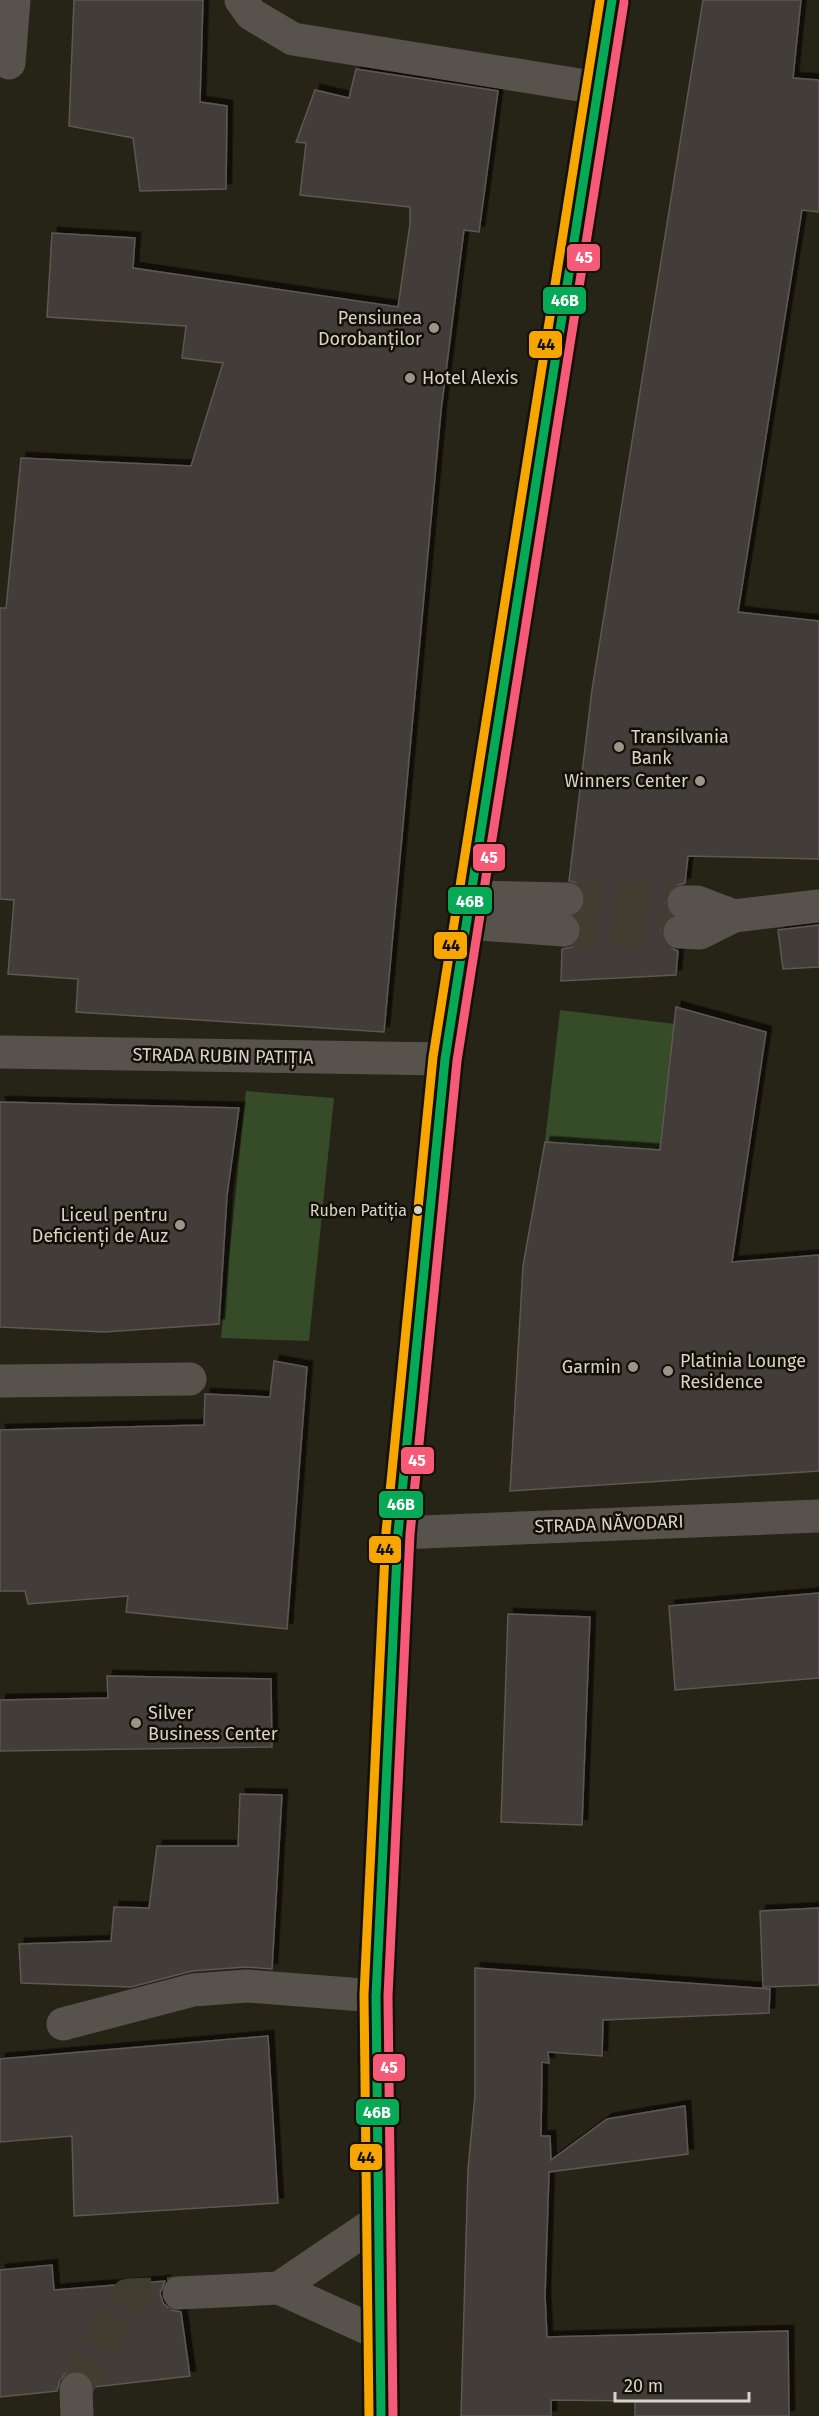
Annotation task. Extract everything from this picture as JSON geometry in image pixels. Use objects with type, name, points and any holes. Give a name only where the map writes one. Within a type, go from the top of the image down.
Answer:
[{"type":"main road","points":[[381,2416],[376,1996],[399,1533],[446,1059],[612,0]]},
{"type":"street","points":[[9,63],[14,0]]},
{"type":"street","points":[[241,0],[251,14],[293,39],[598,88]]},
{"type":"street","points":[[682,917],[700,933],[734,916],[819,906]]},
{"type":"street","points":[[468,910],[565,915]]},
{"type":"street","name":"STRADA RUBIN PATIȚIA","points":[[0,1052],[446,1059]]},
{"type":"street","points":[[0,1381],[190,1379]]},
{"type":"street","name":"STRADA NĂVODARI","points":[[399,1533],[819,1516]]},
{"type":"street","points":[[63,2024],[194,1990],[247,1986],[376,1996]]},
{"type":"street","points":[[279,2288],[378,2221]]},
{"type":"street","points":[[179,2293],[279,2288],[380,2334]]},
{"type":"green space","points":[[560,1010],[675,1024],[660,1150],[545,1142]]},
{"type":"green space","points":[[246,1091],[334,1098],[309,1341],[221,1338]]},
{"type":"building","points":[[74,0],[203,0],[200,102],[227,106],[226,189],[140,191],[133,138],[69,126]]},
{"type":"building","points":[[703,0],[801,0],[793,78],[819,80],[819,212],[802,210],[738,612],[819,621],[819,859],[688,856],[685,883],[675,886],[668,893],[665,903],[672,915],[665,921],[661,930],[664,941],[669,947],[678,951],[676,975],[561,981],[562,949],[572,947],[582,932],[580,922],[575,916],[583,908],[586,900],[584,891],[577,883],[569,881],[592,690]]},
{"type":"building","points":[[356,69],[498,91],[479,232],[464,230],[441,411],[384,1032],[76,1012],[78,979],[8,974],[14,900],[0,899],[0,608],[6,608],[21,458],[191,466],[223,363],[182,358],[186,326],[47,317],[52,233],[135,238],[133,268],[398,307],[410,224],[410,207],[300,195],[306,143],[296,142],[315,90],[349,98]]},
{"type":"building","points":[[819,925],[819,967],[783,969],[778,930]]},
{"type":"building","name":"Platinia Lounge Residence","points":[[676,1007],[766,1032],[732,1262],[819,1255],[819,1471],[510,1491],[523,1266],[545,1142],[660,1150]]},
{"type":"building","name":"Liceul pentru Deficienți de Auz","points":[[0,1102],[239,1108],[227,1196],[219,1324],[104,1332],[0,1327]]},
{"type":"building","points":[[274,1361],[307,1367],[287,1629],[126,1612],[128,1596],[28,1604],[25,1591],[0,1591],[0,1430],[204,1425],[205,1394],[270,1397]]},
{"type":"building","points":[[819,1593],[819,1678],[675,1690],[669,1606]]},
{"type":"building","points":[[508,1614],[590,1617],[582,1825],[501,1822]]},
{"type":"building","name":"Silver Business Center","points":[[107,1676],[271,1679],[272,1747],[0,1751],[0,1700],[108,1698]]},
{"type":"building","points":[[240,1794],[282,1795],[272,1969],[246,1967],[192,1971],[131,1987],[21,1983],[19,1944],[111,1941],[114,1907],[149,1908],[157,1846],[238,1846]]},
{"type":"building","points":[[819,1908],[819,1985],[763,1987],[760,1911]]},
{"type":"building","points":[[475,1968],[770,1989],[769,2013],[603,2020],[602,2056],[548,2052],[549,2063],[542,2062],[541,2136],[550,2136],[551,2160],[607,2119],[685,2106],[688,2154],[549,2172],[545,2296],[547,2337],[788,2331],[789,2416],[635,2416],[635,2401],[551,2400],[551,2416],[461,2416],[468,2169],[475,2095]]},
{"type":"building","points":[[268,2036],[278,2203],[74,2216],[72,2136],[0,2142],[0,2059]]},
{"type":"building","points":[[52,2265],[54,2290],[165,2281],[160,2293],[163,2303],[171,2310],[181,2312],[190,2376],[94,2387],[92,2379],[85,2373],[75,2370],[66,2373],[60,2380],[57,2391],[0,2397],[0,2270]]},
{"type":"tunnel","points":[[567,899],[684,902]]},
{"type":"tunnel","points":[[563,930],[680,932]]},
{"type":"tunnel","points":[[76,2389],[128,2295],[179,2293]]},
{"type":"transit line","name":"44","points":[[369,2416],[364,1995],[386,1532],[433,1057],[600,0]]},
{"type":"transit line","name":"46B","points":[[381,2416],[376,1996],[398,1533],[445,1059],[612,0]]},
{"type":"transit line","name":"45","points":[[393,2416],[388,1996],[410,1534],[457,1061],[624,2]]},
{"type":"place","name":"Pensiunea Dorobanților","points":[[434,328]]},
{"type":"place","name":"Hotel Alexis","points":[[410,378]]},
{"type":"place","name":"Transilvania Bank","points":[[619,747]]},
{"type":"place","name":"Winners Center","points":[[700,781]]},
{"type":"place","name":"Ruben Patiția","points":[[418,1210]]},
{"type":"place","name":"Liceul pentru Deficienți de Auz","points":[[180,1225]]},
{"type":"place","name":"Garmin","points":[[633,1367]]},
{"type":"place","name":"Platinia Lounge Residence","points":[[668,1371]]},
{"type":"place","name":"Silver Business Center","points":[[136,1723]]}]
